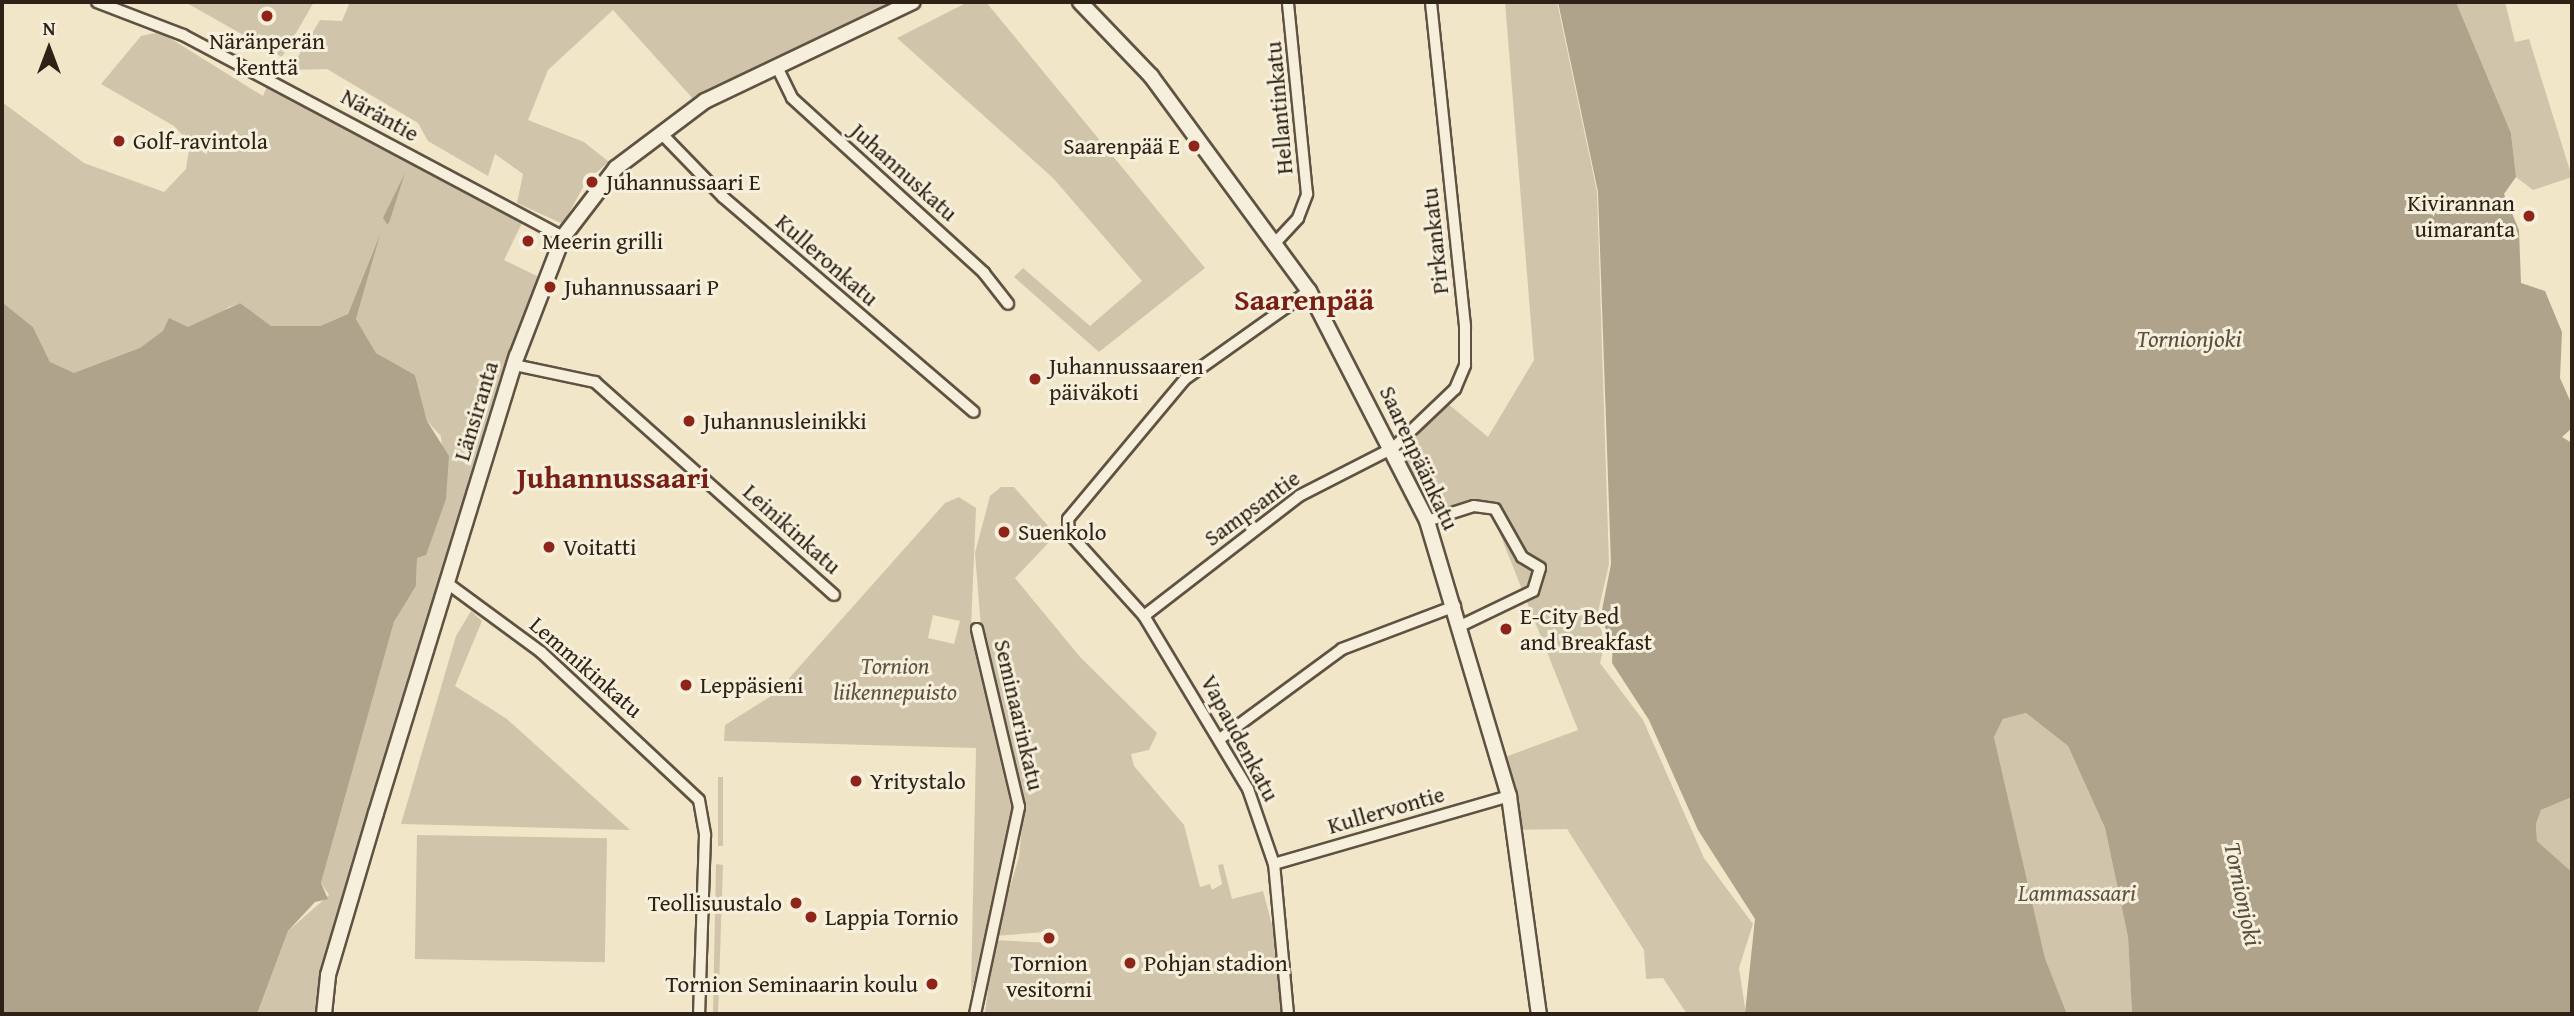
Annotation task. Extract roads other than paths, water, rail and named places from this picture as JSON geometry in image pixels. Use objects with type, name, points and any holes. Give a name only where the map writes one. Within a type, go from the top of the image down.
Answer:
[{"type":"street","name":"Näräntie","points":[[97,2],[183,35],[564,237]]},
{"type":"street","name":"Länsiranta","points":[[324,1014],[328,975],[514,365],[564,237],[600,184],[661,133],[705,102],[913,2]]},
{"type":"street","name":"Saarenpäänkatu","points":[[1080,2],[1151,76],[1308,291],[1393,448],[1427,522],[1462,625],[1509,796],[1539,1014]]},
{"type":"street","name":"Hellantinkatu","points":[[1275,243],[1298,218],[1307,194],[1288,2]]},
{"type":"street","name":"Pirkankatu","points":[[1393,448],[1455,389],[1465,365],[1431,2]]},
{"type":"street","name":"Juhannuskatu","points":[[776,67],[792,98],[984,273],[1008,304]]},
{"type":"street","name":"Kulleronkatu","points":[[661,133],[723,197],[974,412]]},
{"type":"street","name":"Vapaudenkatu","points":[[1288,1014],[1274,864],[1221,738],[1144,617],[1069,533],[1068,519],[1185,379],[1308,291]]},
{"type":"street","name":"Leinikinkatu","points":[[514,365],[596,382],[834,595]]},
{"type":"street","name":"Sampsantie","points":[[1144,617],[1299,496],[1393,448]]},
{"type":"street","points":[[1427,522],[1474,506],[1494,509],[1522,557],[1540,568],[1532,591],[1462,625]]},
{"type":"street","name":"Lemmikinkatu","points":[[447,583],[541,652],[691,789],[705,835],[699,1014]]},
{"type":"street","points":[[1221,738],[1342,649],[1455,606]]},
{"type":"street","name":"Seminaarinkatu","points":[[975,1014],[1019,807],[977,629]]},
{"type":"street","name":"Kullervontie","points":[[1274,864],[1509,796]]},
{"type":"water","name":"Tornionjoki","points":[[1558,2],[2456,2],[2511,133],[2516,177],[2504,194],[2519,230],[2521,283],[2545,291],[2562,332],[2560,378],[2572,405],[2572,428],[2562,437],[2572,443],[2572,797],[2541,810],[2536,824],[2537,841],[2572,872],[2572,1014],[2132,1014],[2128,937],[2105,828],[2068,746],[2026,713],[2003,719],[1994,737],[2045,958],[2067,1014],[1745,1013],[1755,919],[1698,830],[1649,720],[1612,663],[1613,639],[1600,620],[1611,564],[1598,192]]},
{"type":"water","points":[[405,173],[389,223],[387,224],[383,218]]},
{"type":"water","points":[[381,232],[356,319],[376,353],[415,375],[427,421],[449,456],[446,499],[426,555],[417,558],[416,586],[394,622],[321,883],[328,899],[315,902],[288,931],[257,1014],[2,1014],[2,292],[3,303],[33,327],[50,362],[74,373],[140,348],[163,331],[169,318],[188,327],[240,303],[271,326],[320,326],[348,314]]},
{"type":"place","name":"Näränperän kenttä","points":[[267,16]]},
{"type":"place","name":"Golf-ravintola","points":[[119,141]]},
{"type":"place","name":"Saarenpää E","points":[[1194,146]]},
{"type":"place","name":"Juhannussaari E","points":[[592,182]]},
{"type":"place","name":"Kivirannan uimaranta","points":[[2529,216]]},
{"type":"place","name":"Meerin grilli","points":[[528,241]]},
{"type":"place","name":"Juhannussaari P","points":[[550,287]]},
{"type":"place","name":"Juhannussaaren päiväkoti","points":[[1035,379]]},
{"type":"place","name":"Juhannusleinikki","points":[[689,421]]},
{"type":"place","name":"Suenkolo","points":[[1004,532]]},
{"type":"place","name":"Voitatti","points":[[549,547]]},
{"type":"place","name":"E-City Bed and Breakfast","points":[[1506,629]]},
{"type":"place","name":"Leppäsieni","points":[[686,685]]},
{"type":"place","name":"Yritystalo","points":[[856,781]]},
{"type":"place","name":"Teollisuustalo","points":[[796,903]]},
{"type":"place","name":"Lappia Tornio","points":[[811,917]]},
{"type":"place","name":"Tornion vesitorni","points":[[1049,938]]},
{"type":"place","name":"Pohjan stadion","points":[[1130,963]]},
{"type":"place","name":"Tornion Seminaarin koulu","points":[[932,984]]},
{"type":"district","name":"Saarenpää","points":[[1304,299]]},
{"type":"district","name":"Juhannussaari","points":[[613,477]]},
{"type":"park label","name":"Tornion liikennepuisto","points":[[895,679]]},
{"type":"park label","name":"Lammassaari","points":[[2077,893]]}]
